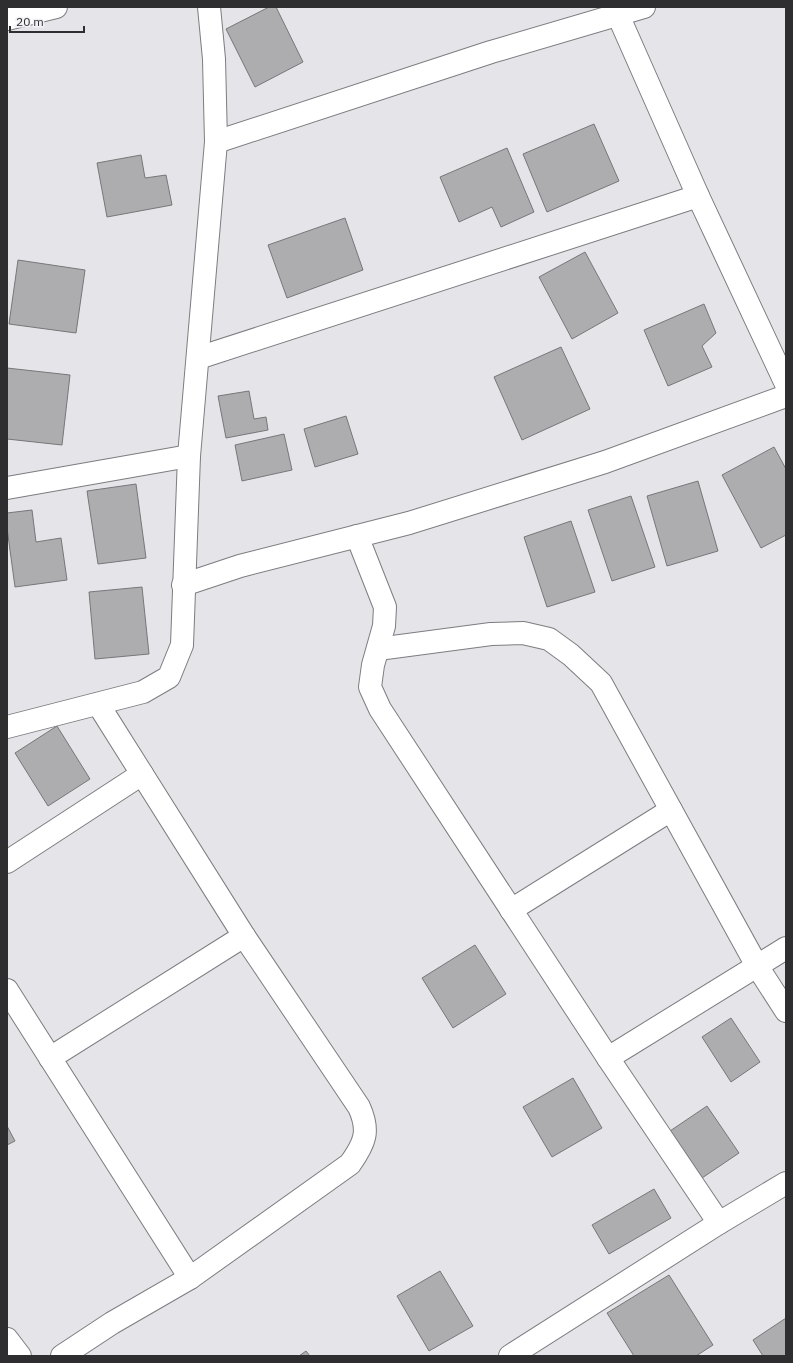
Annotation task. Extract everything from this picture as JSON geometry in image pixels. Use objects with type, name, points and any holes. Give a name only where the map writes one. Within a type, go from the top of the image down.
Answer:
[{"type":"street","points":[[7,19],[56,7]]},
{"type":"street","points":[[7,726],[143,692],[169,677],[182,645],[183,585],[189,456],[216,142],[214,59],[209,7]]},
{"type":"street","points":[[216,142],[490,52],[644,7]]},
{"type":"street","points":[[618,15],[698,196],[786,384]]},
{"type":"street","points":[[198,358],[698,196]]},
{"type":"street","points":[[183,585],[240,566],[409,523],[605,462],[786,396]]},
{"type":"street","points":[[7,488],[189,456]]},
{"type":"street","points":[[357,536],[385,606],[384,626],[373,665],[370,687],[380,709],[608,1058],[719,1223]]},
{"type":"street","points":[[378,649],[491,634],[523,633],[549,639],[571,655],[601,683],[757,966],[786,1011]]},
{"type":"street","points":[[62,1356],[112,1323],[190,1278],[350,1164],[361,1148],[365,1138],[365,1120],[359,1107],[244,936],[98,704]]},
{"type":"street","points":[[7,862],[142,774]]},
{"type":"street","points":[[512,910],[671,810]]},
{"type":"street","points":[[50,1058],[244,936]]},
{"type":"street","points":[[608,1058],[786,948]]},
{"type":"street","points":[[7,990],[190,1278]]},
{"type":"street","points":[[510,1356],[719,1223],[786,1183]]},
{"type":"street","points":[[7,1339],[20,1356]]},
{"type":"building","points":[[269,7],[276,7],[303,62],[255,87],[226,29]]},
{"type":"building","points":[[594,124],[619,181],[547,212],[523,154]]},
{"type":"building","points":[[507,148],[534,212],[501,227],[492,207],[459,222],[440,177]]},
{"type":"building","points":[[141,155],[145,178],[166,175],[172,205],[107,217],[97,163]]},
{"type":"building","points":[[345,218],[363,270],[287,298],[268,245]]},
{"type":"building","points":[[585,252],[618,313],[572,339],[539,277]]},
{"type":"building","points":[[18,260],[85,270],[76,333],[9,324]]},
{"type":"building","points":[[704,304],[716,333],[702,346],[712,367],[668,386],[644,330]]},
{"type":"building","points":[[561,347],[590,409],[522,440],[494,377]]},
{"type":"building","points":[[7,368],[70,375],[62,445],[7,439]]},
{"type":"building","points":[[249,391],[254,419],[266,417],[268,430],[226,438],[218,396]]},
{"type":"building","points":[[346,416],[358,454],[315,467],[304,429]]},
{"type":"building","points":[[284,434],[292,470],[242,481],[235,445]]},
{"type":"building","points":[[774,447],[786,469],[786,535],[761,548],[722,475]]},
{"type":"building","points":[[698,481],[718,551],[667,566],[647,496]]},
{"type":"building","points":[[136,484],[146,558],[98,564],[87,491]]},
{"type":"building","points":[[631,496],[655,567],[612,581],[588,510]]},
{"type":"building","points":[[32,510],[36,542],[61,538],[67,580],[15,587],[7,528],[7,513]]},
{"type":"building","points":[[571,521],[595,592],[547,607],[524,537]]},
{"type":"building","points":[[142,587],[149,654],[95,659],[89,592]]},
{"type":"building","points":[[57,726],[90,779],[48,806],[15,753]]},
{"type":"building","points":[[475,945],[506,994],[453,1028],[422,978]]},
{"type":"building","points":[[731,1018],[760,1062],[731,1082],[702,1037]]},
{"type":"building","points":[[573,1078],[602,1128],[552,1157],[523,1107]]},
{"type":"building","points":[[707,1106],[739,1153],[702,1178],[670,1131]]},
{"type":"building","points":[[7,1126],[15,1141],[7,1145]]},
{"type":"building","points":[[654,1189],[671,1218],[609,1254],[592,1225]]},
{"type":"building","points":[[440,1271],[473,1326],[429,1351],[397,1296]]},
{"type":"building","points":[[669,1275],[713,1345],[696,1356],[634,1356],[607,1313]]},
{"type":"building","points":[[786,1318],[786,1356],[763,1356],[753,1340]]},
{"type":"building","points":[[306,1351],[310,1356],[299,1356]]}]
